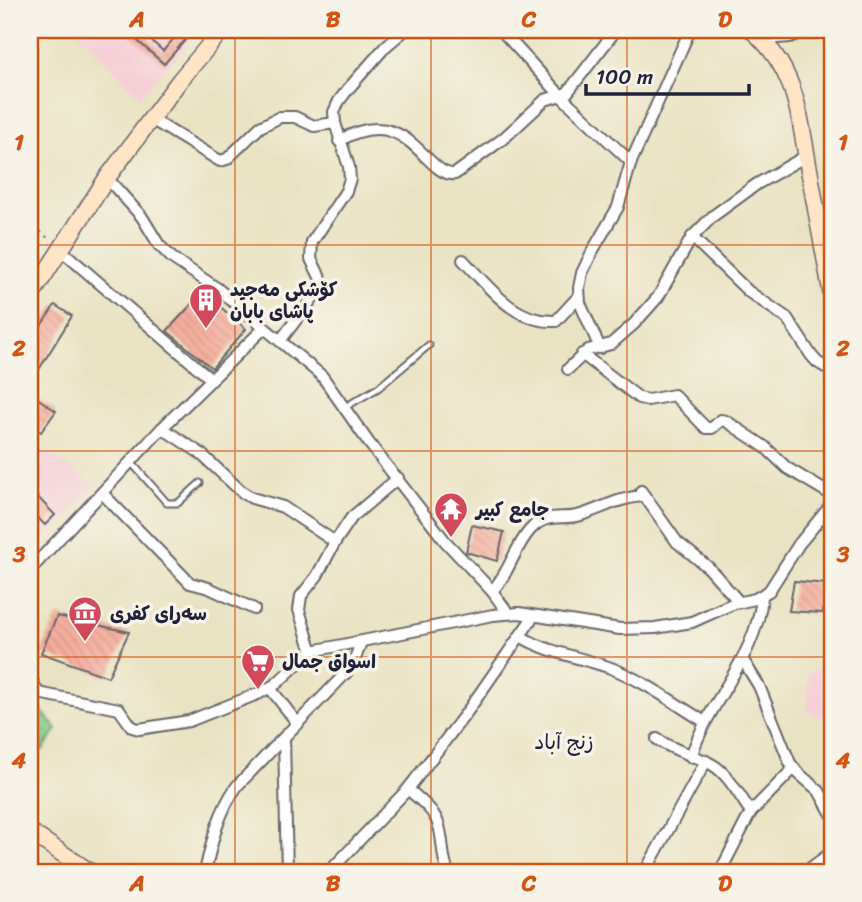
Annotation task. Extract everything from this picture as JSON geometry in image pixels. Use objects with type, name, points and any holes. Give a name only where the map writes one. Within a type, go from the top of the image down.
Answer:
[{"type":"street","points":[[30,297],[107,178],[150,119],[222,30]]},
{"type":"street","points":[[280,341],[321,287],[321,279],[311,259],[310,247],[348,186],[350,173],[339,141],[334,112],[339,101],[386,46],[405,30]]},
{"type":"street","points":[[502,30],[561,96],[631,162]]},
{"type":"street","points":[[339,141],[360,132],[394,133],[413,144],[442,172],[452,175],[504,138],[545,100],[567,93],[616,30]]},
{"type":"street","points":[[600,348],[582,311],[579,296],[582,273],[614,217],[631,162],[690,30]]},
{"type":"street","points":[[758,35],[790,37],[807,30]]},
{"type":"street","points":[[758,35],[785,69],[800,109],[832,296]]},
{"type":"street","points":[[150,119],[220,161],[227,159],[260,127],[280,117],[295,117],[314,127],[335,123]]},
{"type":"street","points":[[568,369],[582,354],[616,341],[647,311],[668,281],[692,237],[732,200],[806,156]]},
{"type":"street","points":[[107,178],[142,217],[159,244],[172,258],[218,289],[322,376],[445,541],[492,591],[508,613]]},
{"type":"street","points":[[692,237],[749,292],[787,318],[811,355],[832,371]]},
{"type":"street","points":[[61,250],[212,380]]},
{"type":"street","points":[[463,260],[505,303],[523,316],[541,322],[556,321],[579,296]]},
{"type":"street","points":[[30,570],[162,428],[264,330]]},
{"type":"street","points":[[582,354],[639,398],[648,400],[674,395],[706,429],[712,428],[720,421],[726,421],[758,442],[796,474],[832,495]]},
{"type":"street","points":[[162,428],[200,453],[242,492],[252,498],[283,507],[335,542]]},
{"type":"street","points":[[312,652],[299,610],[300,601],[324,565],[335,542],[359,510],[398,478]]},
{"type":"street","points":[[102,493],[190,583],[212,589],[254,609]]},
{"type":"street","points":[[492,591],[504,576],[528,533],[536,526],[555,516],[579,516],[615,500],[642,493],[681,546],[709,568],[739,602]]},
{"type":"street","points":[[30,677],[34,695],[119,709],[132,727],[139,729],[189,721],[270,688],[312,652],[508,613],[603,628],[655,628],[692,622],[739,602],[762,596],[775,584],[799,544],[832,504]]},
{"type":"street","points":[[691,757],[705,722],[743,660],[757,629],[762,596]]},
{"type":"street","points":[[329,872],[408,789],[533,617]]},
{"type":"street","points":[[520,636],[544,649],[626,675],[705,722]]},
{"type":"street","points":[[205,872],[217,822],[229,797],[351,666],[360,642]]},
{"type":"street","points":[[743,660],[759,686],[794,768],[820,791],[832,814]]},
{"type":"street","points":[[270,688],[298,724]]},
{"type":"street","points":[[284,738],[287,872]]},
{"type":"street","points":[[656,740],[691,757],[706,761],[721,772],[751,812]]},
{"type":"street","points":[[645,872],[706,761]]},
{"type":"street","points":[[720,872],[751,812],[794,768]]},
{"type":"street","points":[[408,789],[429,808],[438,822],[442,856],[449,872]]},
{"type":"street","points":[[30,832],[90,872]]},
{"type":"street","points":[[805,872],[832,852]]},
{"type":"lane","points":[[345,407],[378,388],[429,345]]},
{"type":"lane","points":[[131,462],[167,503],[178,503],[200,483]]},
{"type":"path","points":[[30,222],[61,250]]},
{"type":"shaded area","points":[[75,30],[200,30],[140,97]]},
{"type":"shaded area","points":[[30,440],[96,486],[30,556]]},
{"type":"shaded area","points":[[832,629],[832,720],[807,712],[808,673],[828,663]]},
{"type":"green space","points":[[30,706],[37,706],[57,729],[43,749],[30,760]]},
{"type":"building","points":[[125,30],[139,30],[163,51],[181,30],[194,30],[164,64]]},
{"type":"building","name":"کۆشکی مەجید پاشای بابان","points":[[203,292],[246,329],[212,368],[167,331]]},
{"type":"building","points":[[55,305],[72,316],[30,384],[30,337],[36,333]]},
{"type":"building","points":[[30,393],[56,411],[41,432],[30,425]]},
{"type":"building","points":[[30,489],[55,515],[45,525],[30,510]]},
{"type":"building","points":[[472,525],[504,532],[497,561],[466,552]]},
{"type":"building","points":[[794,581],[827,584],[823,613],[789,611]]},
{"type":"building","name":"سەرای کفری","points":[[57,616],[129,632],[108,677],[41,653]]},
{"type":"place","name":"کۆشکی مەجید پاشای بابان","points":[[206,330]]},
{"type":"place","name":"جامع كبير","points":[[451,539]]},
{"type":"place","name":"سەرای کفری","points":[[85,643]]},
{"type":"place","name":"اسواق جمال","points":[[258,691]]},
{"type":"district","name":"زنج آباد","points":[[564,742]]}]
